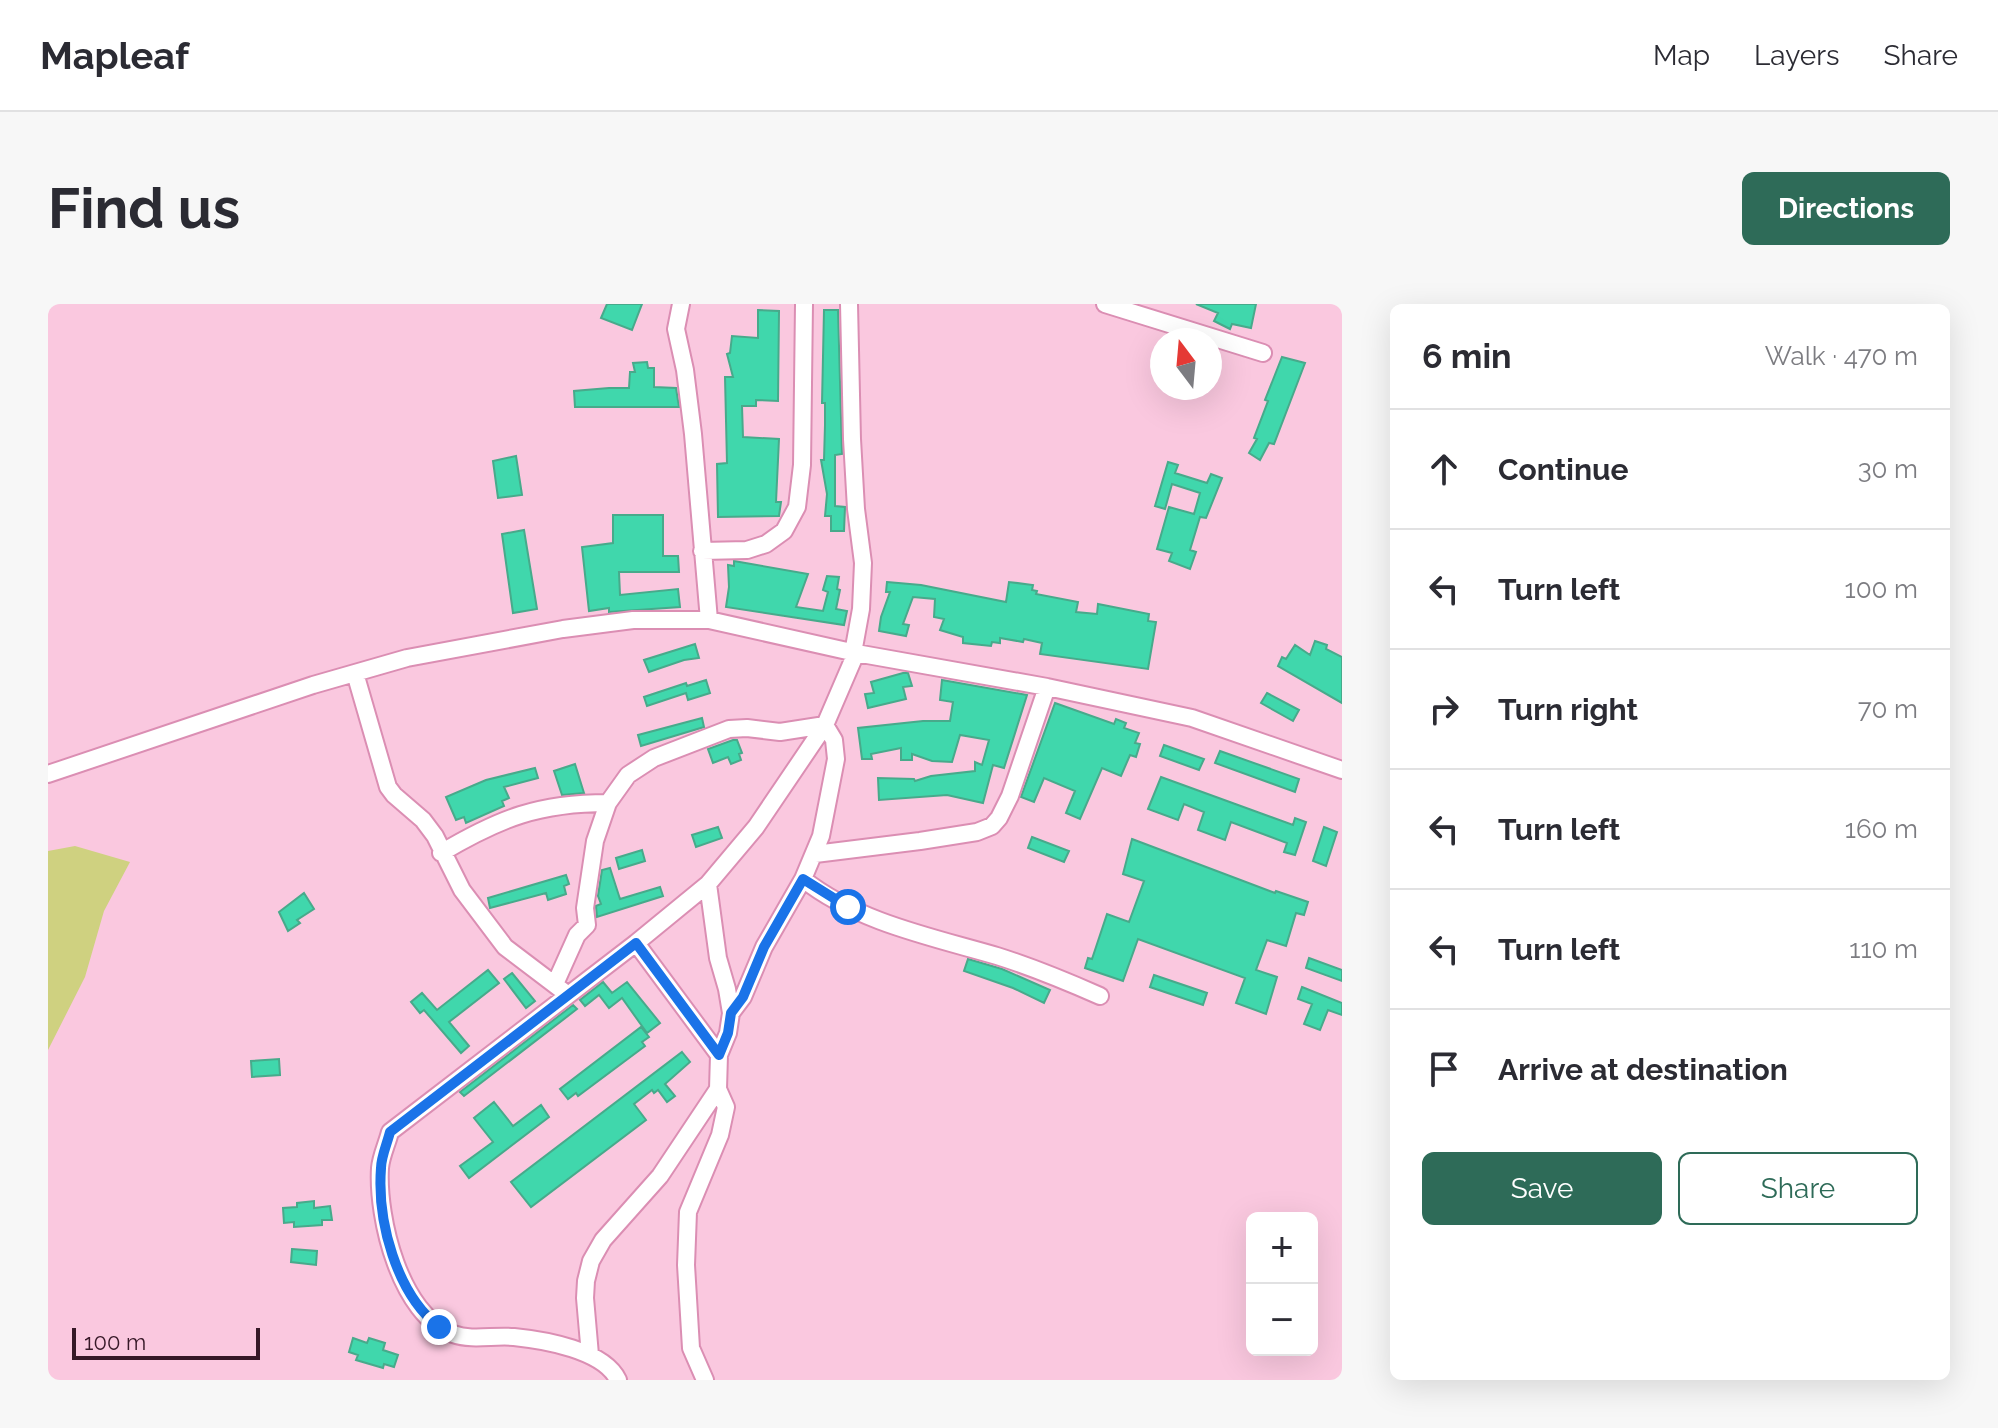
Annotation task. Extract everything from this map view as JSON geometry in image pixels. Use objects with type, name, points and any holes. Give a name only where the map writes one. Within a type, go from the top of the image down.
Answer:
[{"type":"street","points":[[681,304],[676,329],[693,434],[709,620]]},
{"type":"street","points":[[702,551],[747,550],[766,544],[784,531],[797,507],[802,465],[804,304]]},
{"type":"street","points":[[618,1380],[615,1373],[590,1355],[563,1346],[512,1337],[471,1338],[452,1334],[423,1314],[400,1277],[391,1251],[384,1219],[380,1167],[390,1132],[561,989],[636,943],[708,884],[756,827],[825,725],[854,653],[861,609],[863,563],[852,439],[849,304]]},
{"type":"street","points":[[1105,304],[1263,353]]},
{"type":"street","points":[[48,774],[407,658],[563,629],[633,620],[709,620],[854,653],[1047,687],[1192,718],[1342,770]]},
{"type":"street","points":[[355,673],[388,787],[423,820],[435,836],[462,890],[505,947],[561,989]]},
{"type":"street","points":[[815,854],[977,832],[992,826],[1010,796],[1047,687]]},
{"type":"street","points":[[561,989],[577,935],[587,925],[585,908],[595,841],[608,803],[628,775],[639,765],[715,733],[747,728],[780,732],[825,725]]},
{"type":"street","points":[[731,1013],[743,997],[764,947],[803,879],[821,836],[836,759],[834,740],[825,725]]},
{"type":"street","points":[[441,853],[530,810],[577,803],[608,803]]},
{"type":"street","points":[[803,879],[829,897],[872,917],[1032,968],[1100,996]]},
{"type":"street","points":[[705,1380],[691,1348],[686,1265],[688,1212],[720,1135],[726,1107],[718,1089],[719,1055],[728,1033],[731,1013],[718,958],[708,884]]},
{"type":"street","points":[[636,943],[719,1055]]},
{"type":"street","points":[[590,1355],[585,1298],[591,1261],[603,1240],[660,1176],[718,1089]]},
{"type":"green space","points":[[75,846],[130,862],[104,911],[85,977],[48,1050],[48,851]]},
{"type":"building","points":[[607,304],[642,304],[632,330],[601,318]]},
{"type":"building","points":[[1196,304],[1256,304],[1251,328],[1232,324],[1230,329],[1214,321],[1218,313]]},
{"type":"building","points":[[758,310],[779,311],[778,401],[756,400],[756,406],[742,406],[743,437],[779,439],[776,502],[781,502],[779,516],[718,517],[717,464],[727,463],[725,377],[733,377],[727,354],[730,353],[732,336],[758,338]]},
{"type":"building","points":[[824,310],[838,310],[842,454],[835,455],[835,506],[845,507],[844,531],[831,531],[831,516],[825,516],[827,494],[821,460],[824,460],[825,425],[825,403],[822,403]]},
{"type":"building","points":[[1282,357],[1305,363],[1274,444],[1269,443],[1260,460],[1249,453],[1257,439],[1254,438],[1268,401],[1265,400]]},
{"type":"building","points":[[647,362],[648,368],[654,368],[654,387],[676,388],[679,407],[575,407],[574,391],[629,388],[630,372],[635,372],[633,363]]},
{"type":"building","points":[[516,456],[522,495],[498,498],[493,461]]},
{"type":"building","points":[[1168,462],[1178,465],[1175,473],[1207,483],[1211,474],[1222,478],[1206,518],[1200,517],[1190,550],[1196,552],[1190,569],[1169,561],[1172,553],[1157,549],[1169,507],[1194,514],[1200,493],[1172,484],[1165,509],[1155,506]]},
{"type":"building","points":[[613,515],[663,515],[663,556],[678,556],[679,572],[619,572],[620,595],[678,589],[680,607],[589,611],[582,547],[613,543]]},
{"type":"building","points":[[524,530],[537,609],[513,613],[502,534]]},
{"type":"building","points":[[734,561],[808,574],[796,607],[823,611],[828,592],[823,590],[827,576],[839,577],[836,609],[847,611],[844,625],[726,607],[728,565],[734,566]]},
{"type":"building","points":[[887,582],[921,585],[1006,602],[1009,582],[1033,585],[1032,590],[1037,591],[1036,594],[1078,602],[1076,612],[1097,614],[1098,604],[1149,614],[1148,621],[1156,622],[1148,669],[1040,654],[1042,643],[1024,639],[1023,642],[1000,638],[1000,643],[992,642],[991,646],[963,643],[963,637],[940,630],[944,619],[934,617],[935,599],[913,597],[903,624],[909,625],[906,636],[879,631],[890,592],[886,592]]},
{"type":"building","points":[[1315,641],[1327,645],[1326,649],[1342,657],[1342,703],[1278,666],[1282,657],[1286,659],[1295,645],[1310,655]]},
{"type":"building","points":[[695,644],[699,658],[649,672],[644,660]]},
{"type":"building","points":[[908,673],[912,686],[903,687],[906,699],[868,708],[865,694],[874,693],[871,682]]},
{"type":"building","points":[[706,680],[710,693],[688,700],[686,693],[647,706],[644,697]]},
{"type":"building","points":[[942,680],[1027,695],[1004,768],[993,765],[983,803],[947,795],[879,800],[878,778],[915,781],[975,771],[975,762],[982,765],[989,740],[960,735],[952,762],[932,761],[912,754],[912,760],[901,760],[901,748],[871,754],[872,759],[862,759],[858,728],[950,721],[953,702],[940,700]]},
{"type":"building","points":[[1267,693],[1299,710],[1293,721],[1261,703]]},
{"type":"building","points":[[1055,703],[1114,724],[1116,719],[1126,723],[1124,728],[1139,733],[1135,743],[1140,744],[1136,757],[1130,755],[1121,776],[1102,768],[1080,819],[1066,813],[1075,791],[1044,778],[1034,802],[1021,797]]},
{"type":"building","points":[[702,718],[704,727],[641,746],[638,735]]},
{"type":"building","points":[[737,740],[741,760],[731,764],[728,757],[713,763],[708,749]]},
{"type":"building","points":[[1164,745],[1204,759],[1199,770],[1160,756]]},
{"type":"building","points":[[1220,751],[1299,779],[1295,792],[1215,763]]},
{"type":"building","points":[[575,764],[584,793],[562,795],[554,771]]},
{"type":"building","points":[[535,768],[538,778],[504,787],[509,798],[502,801],[504,806],[466,823],[464,817],[456,820],[446,797],[486,780]]},
{"type":"building","points":[[1161,777],[1293,825],[1295,818],[1306,822],[1295,855],[1284,852],[1287,843],[1231,822],[1225,840],[1198,830],[1204,812],[1184,804],[1178,820],[1148,809]]},
{"type":"building","points":[[718,827],[722,838],[696,847],[692,835]]},
{"type":"building","points":[[1324,827],[1337,832],[1326,866],[1313,861]]},
{"type":"building","points":[[1032,837],[1069,851],[1064,862],[1028,848]]},
{"type":"building","points":[[1132,839],[1275,893],[1308,902],[1304,915],[1296,913],[1286,946],[1267,940],[1256,970],[1277,977],[1266,1014],[1236,1003],[1245,978],[1138,939],[1123,981],[1085,968],[1088,958],[1092,959],[1107,914],[1129,922],[1144,881],[1123,874]]},
{"type":"building","points":[[642,850],[645,861],[619,869],[616,858]]},
{"type":"building","points":[[610,868],[620,899],[660,887],[663,896],[597,917],[596,906],[601,904],[598,896],[602,870]]},
{"type":"building","points":[[566,875],[569,884],[564,886],[566,894],[548,900],[546,893],[490,908],[488,898]]},
{"type":"building","points":[[304,893],[314,909],[297,920],[300,923],[288,931],[279,912]]},
{"type":"building","points":[[1309,958],[1342,970],[1342,981],[1306,968]]},
{"type":"building","points":[[968,959],[1002,969],[1050,990],[1044,1003],[1013,988],[964,971]]},
{"type":"building","points":[[488,970],[499,983],[449,1022],[469,1046],[461,1053],[424,1010],[420,1013],[411,1002],[422,993],[437,1010]]},
{"type":"building","points":[[512,973],[535,1001],[526,1008],[504,979]]},
{"type":"building","points":[[1154,975],[1207,993],[1203,1005],[1150,987]]},
{"type":"building","points":[[603,982],[612,993],[627,982],[660,1023],[647,1033],[622,998],[609,1008],[599,995],[585,1006],[580,1000]]},
{"type":"building","points":[[1302,987],[1342,1003],[1342,1015],[1328,1010],[1320,1030],[1304,1024],[1312,1004],[1298,999]]},
{"type":"building","points":[[573,1005],[577,1009],[464,1096],[460,1092]]},
{"type":"building","points":[[641,1027],[649,1037],[642,1042],[645,1046],[578,1096],[576,1093],[568,1099],[560,1089]]},
{"type":"building","points":[[682,1052],[690,1062],[665,1084],[675,1096],[667,1102],[658,1090],[654,1093],[652,1090],[634,1104],[646,1120],[531,1207],[511,1182]]},
{"type":"building","points":[[279,1059],[280,1075],[252,1077],[251,1061]]},
{"type":"building","points":[[494,1102],[513,1126],[541,1105],[549,1117],[469,1178],[460,1166],[493,1142],[474,1118]]},
{"type":"building","points":[[314,1201],[314,1208],[330,1206],[332,1220],[322,1220],[322,1225],[294,1227],[294,1222],[284,1223],[283,1208]]},
{"type":"building","points":[[292,1249],[317,1251],[316,1265],[291,1262]]},
{"type":"building","points":[[353,1338],[367,1343],[369,1338],[385,1343],[383,1350],[398,1355],[394,1367],[384,1364],[383,1368],[356,1360],[358,1355],[349,1352]]},
{"type":"route","points":[[439,1327],[423,1314],[400,1277],[391,1251],[384,1219],[380,1167],[390,1132],[636,943],[719,1055],[728,1033],[731,1013],[743,997],[764,947],[803,879],[816,890],[848,907]]}]
